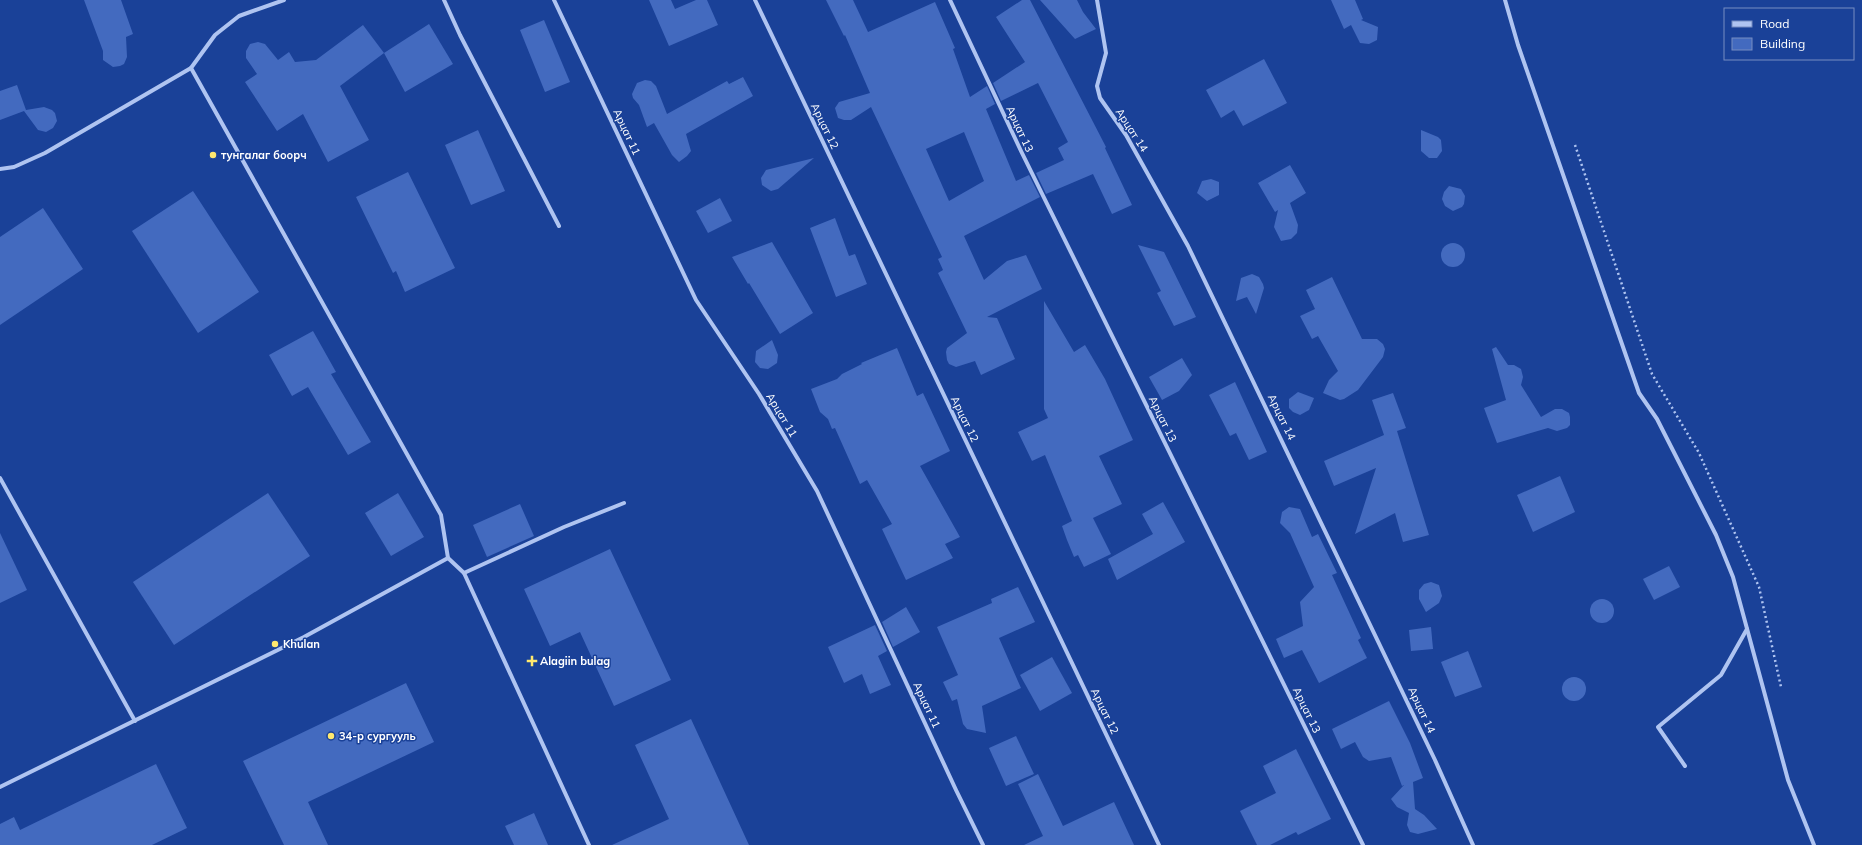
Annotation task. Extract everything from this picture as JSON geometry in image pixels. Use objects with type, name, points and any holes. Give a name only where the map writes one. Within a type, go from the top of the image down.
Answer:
[{"type":"street","points":[[0,169],[14,168],[45,153],[191,68],[215,35],[239,16],[284,0]]},
{"type":"street","points":[[444,0],[460,35],[559,226]]},
{"type":"street","name":"Арцат 11","points":[[554,0],[696,300],[759,394],[817,491],[983,845]]},
{"type":"street","name":"Арцат 12","points":[[755,0],[1159,845]]},
{"type":"street","name":"Арцат 13","points":[[950,0],[1020,151],[1363,845]]},
{"type":"street","name":"Арцат 14","points":[[1097,0],[1106,53],[1098,86],[1100,98],[1126,135],[1188,246],[1435,760],[1472,845]]},
{"type":"street","points":[[1505,0],[1521,52],[1639,393],[1657,419],[1716,535],[1734,577],[1788,780],[1814,845]]},
{"type":"street","points":[[191,68],[441,514],[448,558],[464,573],[589,845]]},
{"type":"street","points":[[0,478],[135,721]]},
{"type":"street","points":[[464,573],[564,527],[624,503]]},
{"type":"street","points":[[0,786],[304,637],[448,558]]},
{"type":"street","points":[[1685,766],[1658,727],[1720,675],[1747,629]]},
{"type":"building","points":[[84,0],[121,0],[133,34],[126,37],[127,57],[124,64],[113,67],[103,60],[103,51]]},
{"type":"building","points":[[649,0],[671,0],[675,9],[696,0],[707,0],[718,25],[669,46]]},
{"type":"building","points":[[826,0],[853,0],[868,32],[935,2],[955,48],[953,49],[970,97],[987,86],[995,104],[986,109],[1016,181],[1029,175],[1040,197],[964,236],[984,280],[1007,261],[1026,255],[1042,289],[987,317],[997,318],[1015,359],[981,375],[975,361],[956,367],[949,364],[947,360],[947,348],[967,333],[938,273],[943,270],[938,259],[942,257],[871,107],[851,120],[838,118],[835,108],[839,102],[870,93],[845,35],[844,36]],"holes":[[[964,132],[984,181],[949,201],[926,149]]]},
{"type":"building","points":[[1022,0],[1030,0],[1106,147],[1105,148],[1132,205],[1112,214],[1093,174],[1046,194],[1036,173],[1064,160],[1058,148],[1068,142],[1038,83],[1001,101],[993,83],[1025,62],[996,17]]},
{"type":"building","points":[[1040,0],[1077,0],[1083,12],[1096,29],[1075,39]]},
{"type":"building","points":[[1331,0],[1355,0],[1363,19],[1361,20],[1378,27],[1377,40],[1369,44],[1360,43],[1351,25],[1344,29]]},
{"type":"building","points":[[544,20],[570,82],[545,92],[520,30]]},
{"type":"building","points":[[429,24],[453,64],[405,92],[384,53]]},
{"type":"building","points":[[363,25],[384,53],[340,86],[369,140],[328,162],[303,114],[277,131],[245,82],[257,74],[246,58],[246,51],[250,44],[258,42],[265,44],[278,60],[289,52],[295,62],[316,60]]},
{"type":"building","points":[[1264,59],[1287,103],[1243,126],[1234,110],[1221,118],[1206,90]]},
{"type":"building","points":[[743,77],[753,96],[686,134],[691,151],[679,162],[672,155],[654,123],[647,127],[639,105],[633,98],[632,94],[637,83],[645,80],[651,81],[656,86],[667,114],[727,81],[729,84]]},
{"type":"building","points":[[17,85],[26,110],[44,107],[55,113],[57,121],[53,128],[46,132],[38,130],[24,111],[0,120],[0,91]]},
{"type":"building","points":[[478,130],[505,191],[471,205],[445,145]]},
{"type":"building","points":[[1421,130],[1438,137],[1441,140],[1442,151],[1437,158],[1429,158],[1421,151]]},
{"type":"building","points":[[814,158],[778,189],[771,191],[762,185],[761,178],[766,170]]},
{"type":"building","points":[[1290,165],[1306,193],[1290,203],[1298,225],[1297,233],[1291,239],[1281,241],[1274,227],[1278,210],[1275,212],[1258,183]]},
{"type":"building","points":[[408,172],[455,268],[405,292],[396,271],[393,273],[356,197]]},
{"type":"building","points":[[1211,179],[1219,182],[1219,195],[1207,201],[1197,193],[1202,181]]},
{"type":"building","points":[[1449,186],[1461,189],[1465,196],[1462,207],[1453,211],[1445,206],[1442,199],[1444,192]]},
{"type":"building","points":[[193,191],[259,292],[198,333],[132,231]]},
{"type":"building","points":[[720,198],[732,221],[708,233],[696,211]]},
{"type":"building","points":[[43,208],[83,269],[0,325],[0,237]]},
{"type":"building","points":[[835,218],[849,256],[855,254],[867,284],[836,297],[810,228]]},
{"type":"building","points":[[772,242],[813,313],[780,334],[732,257]]},
{"type":"building","points":[[1453,243],[1461,247],[1465,255],[1461,263],[1453,267],[1445,263],[1441,255],[1445,247]]},
{"type":"building","points":[[1138,245],[1164,252],[1196,317],[1174,326],[1157,293],[1161,291]]},
{"type":"building","points":[[1252,274],[1259,277],[1264,288],[1256,314],[1247,297],[1236,301],[1241,278]]},
{"type":"building","points":[[1332,277],[1362,339],[1377,339],[1383,344],[1385,349],[1383,357],[1358,390],[1340,400],[1323,393],[1329,380],[1338,371],[1318,336],[1312,339],[1300,316],[1315,309],[1306,290]]},
{"type":"building","points":[[1044,301],[1074,352],[1085,345],[1105,379],[1133,440],[1099,456],[1122,504],[1093,518],[1111,554],[1084,567],[1078,555],[1074,557],[1062,526],[1072,521],[1045,455],[1032,461],[1018,432],[1048,418],[1044,409]]},
{"type":"building","points":[[313,331],[336,372],[331,374],[371,442],[348,455],[308,387],[292,396],[269,355]]},
{"type":"building","points":[[772,340],[778,355],[777,363],[768,369],[760,368],[755,362],[756,351]]},
{"type":"building","points":[[1496,347],[1508,365],[1514,365],[1521,369],[1523,377],[1521,385],[1541,417],[1555,409],[1562,409],[1569,413],[1570,425],[1567,428],[1557,431],[1548,428],[1497,443],[1484,408],[1506,400],[1492,349]]},
{"type":"building","points":[[897,348],[917,396],[923,393],[950,451],[920,466],[960,537],[945,544],[953,558],[906,580],[882,529],[892,524],[867,480],[860,484],[835,428],[832,429],[828,419],[820,412],[811,389],[837,379],[842,374],[862,364],[861,363]]},
{"type":"building","points":[[1182,358],[1192,375],[1179,391],[1162,400],[1149,377]]},
{"type":"building","points":[[1235,382],[1267,452],[1249,460],[1236,433],[1230,436],[1209,395]]},
{"type":"building","points":[[1298,392],[1314,398],[1309,410],[1300,415],[1293,412],[1289,408],[1289,399]]},
{"type":"building","points":[[1393,393],[1406,428],[1397,431],[1429,535],[1403,542],[1395,513],[1355,534],[1376,468],[1334,486],[1324,461],[1384,435],[1372,400]]},
{"type":"building","points":[[1560,476],[1575,512],[1533,532],[1517,495]]},
{"type":"building","points":[[268,493],[310,556],[174,645],[133,582]]},
{"type":"building","points":[[398,493],[424,537],[391,556],[365,513]]},
{"type":"building","points":[[1163,502],[1185,542],[1117,580],[1108,559],[1153,534],[1142,514]]},
{"type":"building","points":[[520,504],[534,536],[487,557],[473,525]]},
{"type":"building","points":[[1289,507],[1300,509],[1312,537],[1318,534],[1337,573],[1332,575],[1361,638],[1358,640],[1367,658],[1319,683],[1302,650],[1284,658],[1276,639],[1303,626],[1300,602],[1314,587],[1290,533],[1280,523],[1282,512]]},
{"type":"building","points":[[0,533],[27,590],[0,603]]},
{"type":"building","points":[[610,549],[671,680],[614,706],[580,632],[550,646],[524,589]]},
{"type":"building","points":[[1669,566],[1680,587],[1654,600],[1643,579]]},
{"type":"building","points":[[1431,582],[1439,585],[1442,596],[1439,603],[1426,612],[1419,599],[1419,590],[1424,584]]},
{"type":"building","points":[[1018,587],[1035,622],[999,638],[1021,688],[982,706],[986,733],[967,729],[963,724],[957,699],[952,701],[943,682],[958,675],[937,627],[992,603],[991,599]]},
{"type":"building","points":[[1602,599],[1610,603],[1614,611],[1610,619],[1602,623],[1594,619],[1590,611],[1594,603]]},
{"type":"building","points":[[906,607],[920,632],[893,647],[882,622]]},
{"type":"building","points":[[875,625],[887,651],[878,656],[891,685],[870,694],[862,674],[844,683],[828,647]]},
{"type":"building","points":[[1431,627],[1433,649],[1411,651],[1409,630]]},
{"type":"building","points":[[1468,651],[1482,687],[1455,697],[1441,662]]},
{"type":"building","points":[[1052,657],[1072,693],[1040,711],[1020,675]]},
{"type":"building","points":[[1574,677],[1582,681],[1586,689],[1582,697],[1574,701],[1566,697],[1562,689],[1566,681]]},
{"type":"building","name":"34-р сургууль","points":[[406,683],[434,742],[308,802],[328,845],[284,845],[243,761]]},
{"type":"building","points":[[1389,701],[1410,743],[1423,778],[1413,782],[1415,809],[1424,815],[1437,829],[1418,834],[1410,832],[1407,825],[1409,813],[1397,807],[1391,799],[1404,785],[1402,786],[1391,757],[1369,761],[1363,757],[1355,742],[1341,749],[1332,729]]},
{"type":"building","points":[[691,719],[749,845],[612,845],[669,819],[635,745]]},
{"type":"building","points":[[1016,736],[1034,774],[1006,786],[989,748]]},
{"type":"building","points":[[1296,749],[1331,819],[1298,835],[1296,832],[1270,845],[1257,845],[1240,811],[1276,793],[1263,766]]},
{"type":"building","points":[[156,764],[187,828],[152,845],[0,845],[0,824],[14,817],[20,830]]},
{"type":"building","points":[[1038,774],[1063,826],[1114,802],[1134,845],[1024,845],[1043,836],[1018,784]]},
{"type":"building","points":[[534,813],[548,845],[514,845],[505,826]]},
{"type":"place","name":"тунгалаг боорч","points":[[213,155]]},
{"type":"place","name":"Khulan","points":[[275,644]]},
{"type":"place","name":"Alagiin bulag","points":[[532,661]]},
{"type":"place","name":"34-р сургууль","points":[[331,736]]}]
